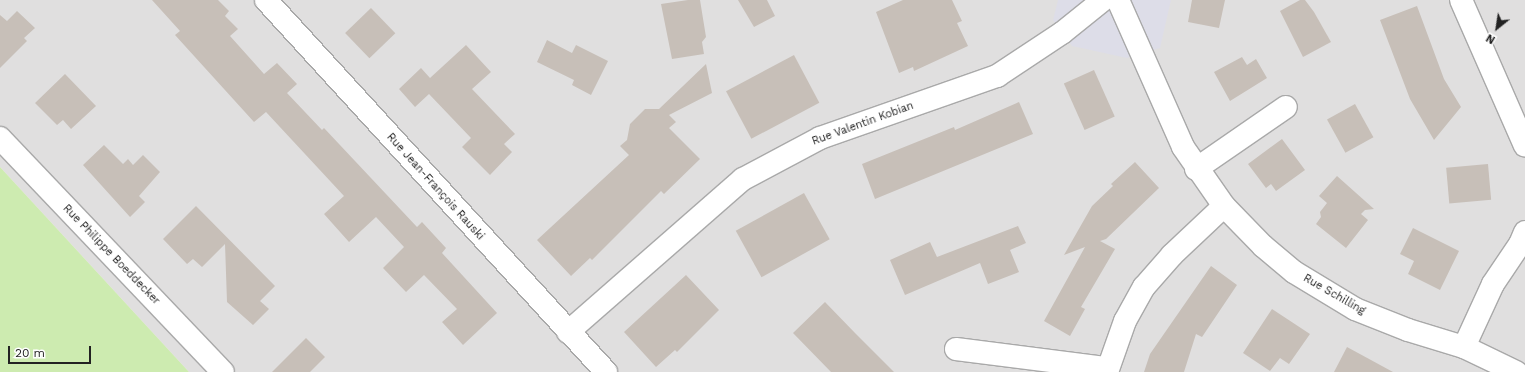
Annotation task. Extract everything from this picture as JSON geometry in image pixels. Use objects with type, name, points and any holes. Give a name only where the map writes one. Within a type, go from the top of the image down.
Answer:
[{"type":"street","name":"Rue Jean-François Rauski","points":[[266,0],[606,372]]},
{"type":"street","name":"Rue Valentin Kobian","points":[[568,332],[743,179],[820,138],[997,76],[1062,33],[1103,0]]},
{"type":"street","name":"Rue Schilling","points":[[1118,0],[1143,54],[1171,125],[1196,169],[1224,206],[1263,246],[1294,272],[1330,295],[1383,321],[1464,347],[1509,370]]},
{"type":"street","points":[[1461,0],[1525,146]]},
{"type":"street","points":[[1196,169],[1286,107]]},
{"type":"street","name":"Rue Philippe Boeddecker","points":[[0,138],[223,372]]},
{"type":"street","points":[[956,349],[1107,370],[1125,321],[1144,287],[1172,255],[1224,206]]},
{"type":"street","points":[[1464,347],[1493,284],[1520,244],[1525,232]]},
{"type":"shaded area","points":[[0,0],[1525,0],[1525,372],[189,372],[0,167]]},
{"type":"shaded area","points":[[1058,0],[1171,0],[1160,48],[1127,58],[1072,46],[1053,20]]},
{"type":"green space","points":[[0,167],[189,372],[0,372]]},
{"type":"building","points":[[152,0],[218,0],[229,11],[225,16],[238,29],[230,36],[264,74],[277,63],[297,84],[287,93],[322,130],[324,128],[417,227],[422,222],[446,248],[442,253],[497,313],[463,345],[442,322],[457,309],[424,275],[406,292],[383,268],[404,247],[376,217],[349,242],[324,214],[344,196],[266,112],[254,122],[175,35],[180,31]]},
{"type":"building","points":[[688,0],[700,0],[706,37],[702,42],[704,54],[672,59],[661,4]]},
{"type":"building","points":[[738,0],[767,0],[775,16],[754,27]]},
{"type":"building","points":[[903,0],[952,0],[962,21],[957,23],[968,46],[914,71],[913,67],[899,73],[876,12]]},
{"type":"building","points":[[1192,0],[1225,0],[1219,28],[1188,22]]},
{"type":"building","points":[[1300,0],[1305,0],[1314,12],[1331,42],[1303,57],[1280,11]]},
{"type":"building","points":[[1417,6],[1444,79],[1461,107],[1434,140],[1410,99],[1380,20]]},
{"type":"building","points":[[371,8],[395,33],[369,58],[345,33]]},
{"type":"building","points":[[17,11],[35,28],[24,38],[27,41],[0,68],[0,15],[7,21]]},
{"type":"building","points":[[547,40],[572,53],[576,45],[608,61],[591,95],[572,85],[574,80],[537,62]]},
{"type":"building","points":[[466,45],[491,72],[472,89],[515,134],[504,144],[512,152],[490,175],[462,147],[471,138],[429,94],[415,107],[399,89],[421,68],[430,78]]},
{"type":"building","points":[[794,55],[819,103],[751,139],[726,91]]},
{"type":"building","points":[[1242,57],[1247,65],[1256,59],[1267,78],[1230,101],[1214,72]]},
{"type":"building","points":[[706,64],[712,93],[669,115],[676,122],[669,128],[700,159],[664,194],[661,191],[592,260],[590,258],[571,276],[537,240],[629,155],[620,146],[627,140],[630,124],[645,109],[659,109]]},
{"type":"building","points":[[1094,70],[1115,117],[1085,130],[1064,83]]},
{"type":"building","points":[[65,74],[96,106],[71,129],[63,120],[57,125],[35,103]]},
{"type":"building","points":[[1019,102],[1033,134],[875,199],[862,164],[954,127],[955,130]]},
{"type":"building","points":[[1355,104],[1373,137],[1345,153],[1327,120]]},
{"type":"building","points":[[1282,139],[1305,170],[1276,191],[1271,184],[1266,188],[1248,164]]},
{"type":"building","points":[[104,145],[123,164],[128,159],[133,165],[143,155],[160,172],[139,196],[145,202],[130,217],[83,165]]},
{"type":"building","points":[[1135,162],[1159,188],[1106,239],[1100,241],[1115,249],[1081,307],[1085,309],[1070,336],[1044,321],[1085,247],[1064,255],[1092,206],[1113,186],[1111,184]]},
{"type":"building","points":[[1488,164],[1491,200],[1449,204],[1446,168]]},
{"type":"building","points":[[1337,176],[1374,209],[1365,210],[1361,214],[1368,220],[1346,248],[1316,224],[1321,217],[1320,212],[1327,203],[1319,196]]},
{"type":"building","points":[[804,193],[830,239],[761,277],[736,231]]},
{"type":"building","points":[[196,206],[275,286],[260,301],[269,309],[253,325],[227,302],[225,244],[202,267],[193,259],[187,264],[163,239]]},
{"type":"building","points":[[1018,226],[1026,243],[1010,250],[1019,272],[988,284],[980,263],[905,295],[890,260],[930,242],[937,257]]},
{"type":"building","points":[[1413,228],[1459,251],[1440,290],[1408,274],[1414,261],[1400,254]]},
{"type":"building","points":[[1211,266],[1237,285],[1202,337],[1196,334],[1184,372],[1144,372],[1150,354]]},
{"type":"building","points":[[686,275],[719,310],[677,352],[675,350],[656,367],[624,332]]},
{"type":"building","points":[[825,302],[894,372],[831,372],[793,333]]},
{"type":"building","points":[[1272,309],[1310,334],[1289,364],[1280,358],[1270,371],[1243,353]]},
{"type":"building","points":[[306,338],[325,357],[310,372],[272,372]]},
{"type":"building","points":[[1347,347],[1393,372],[1334,372]]}]
